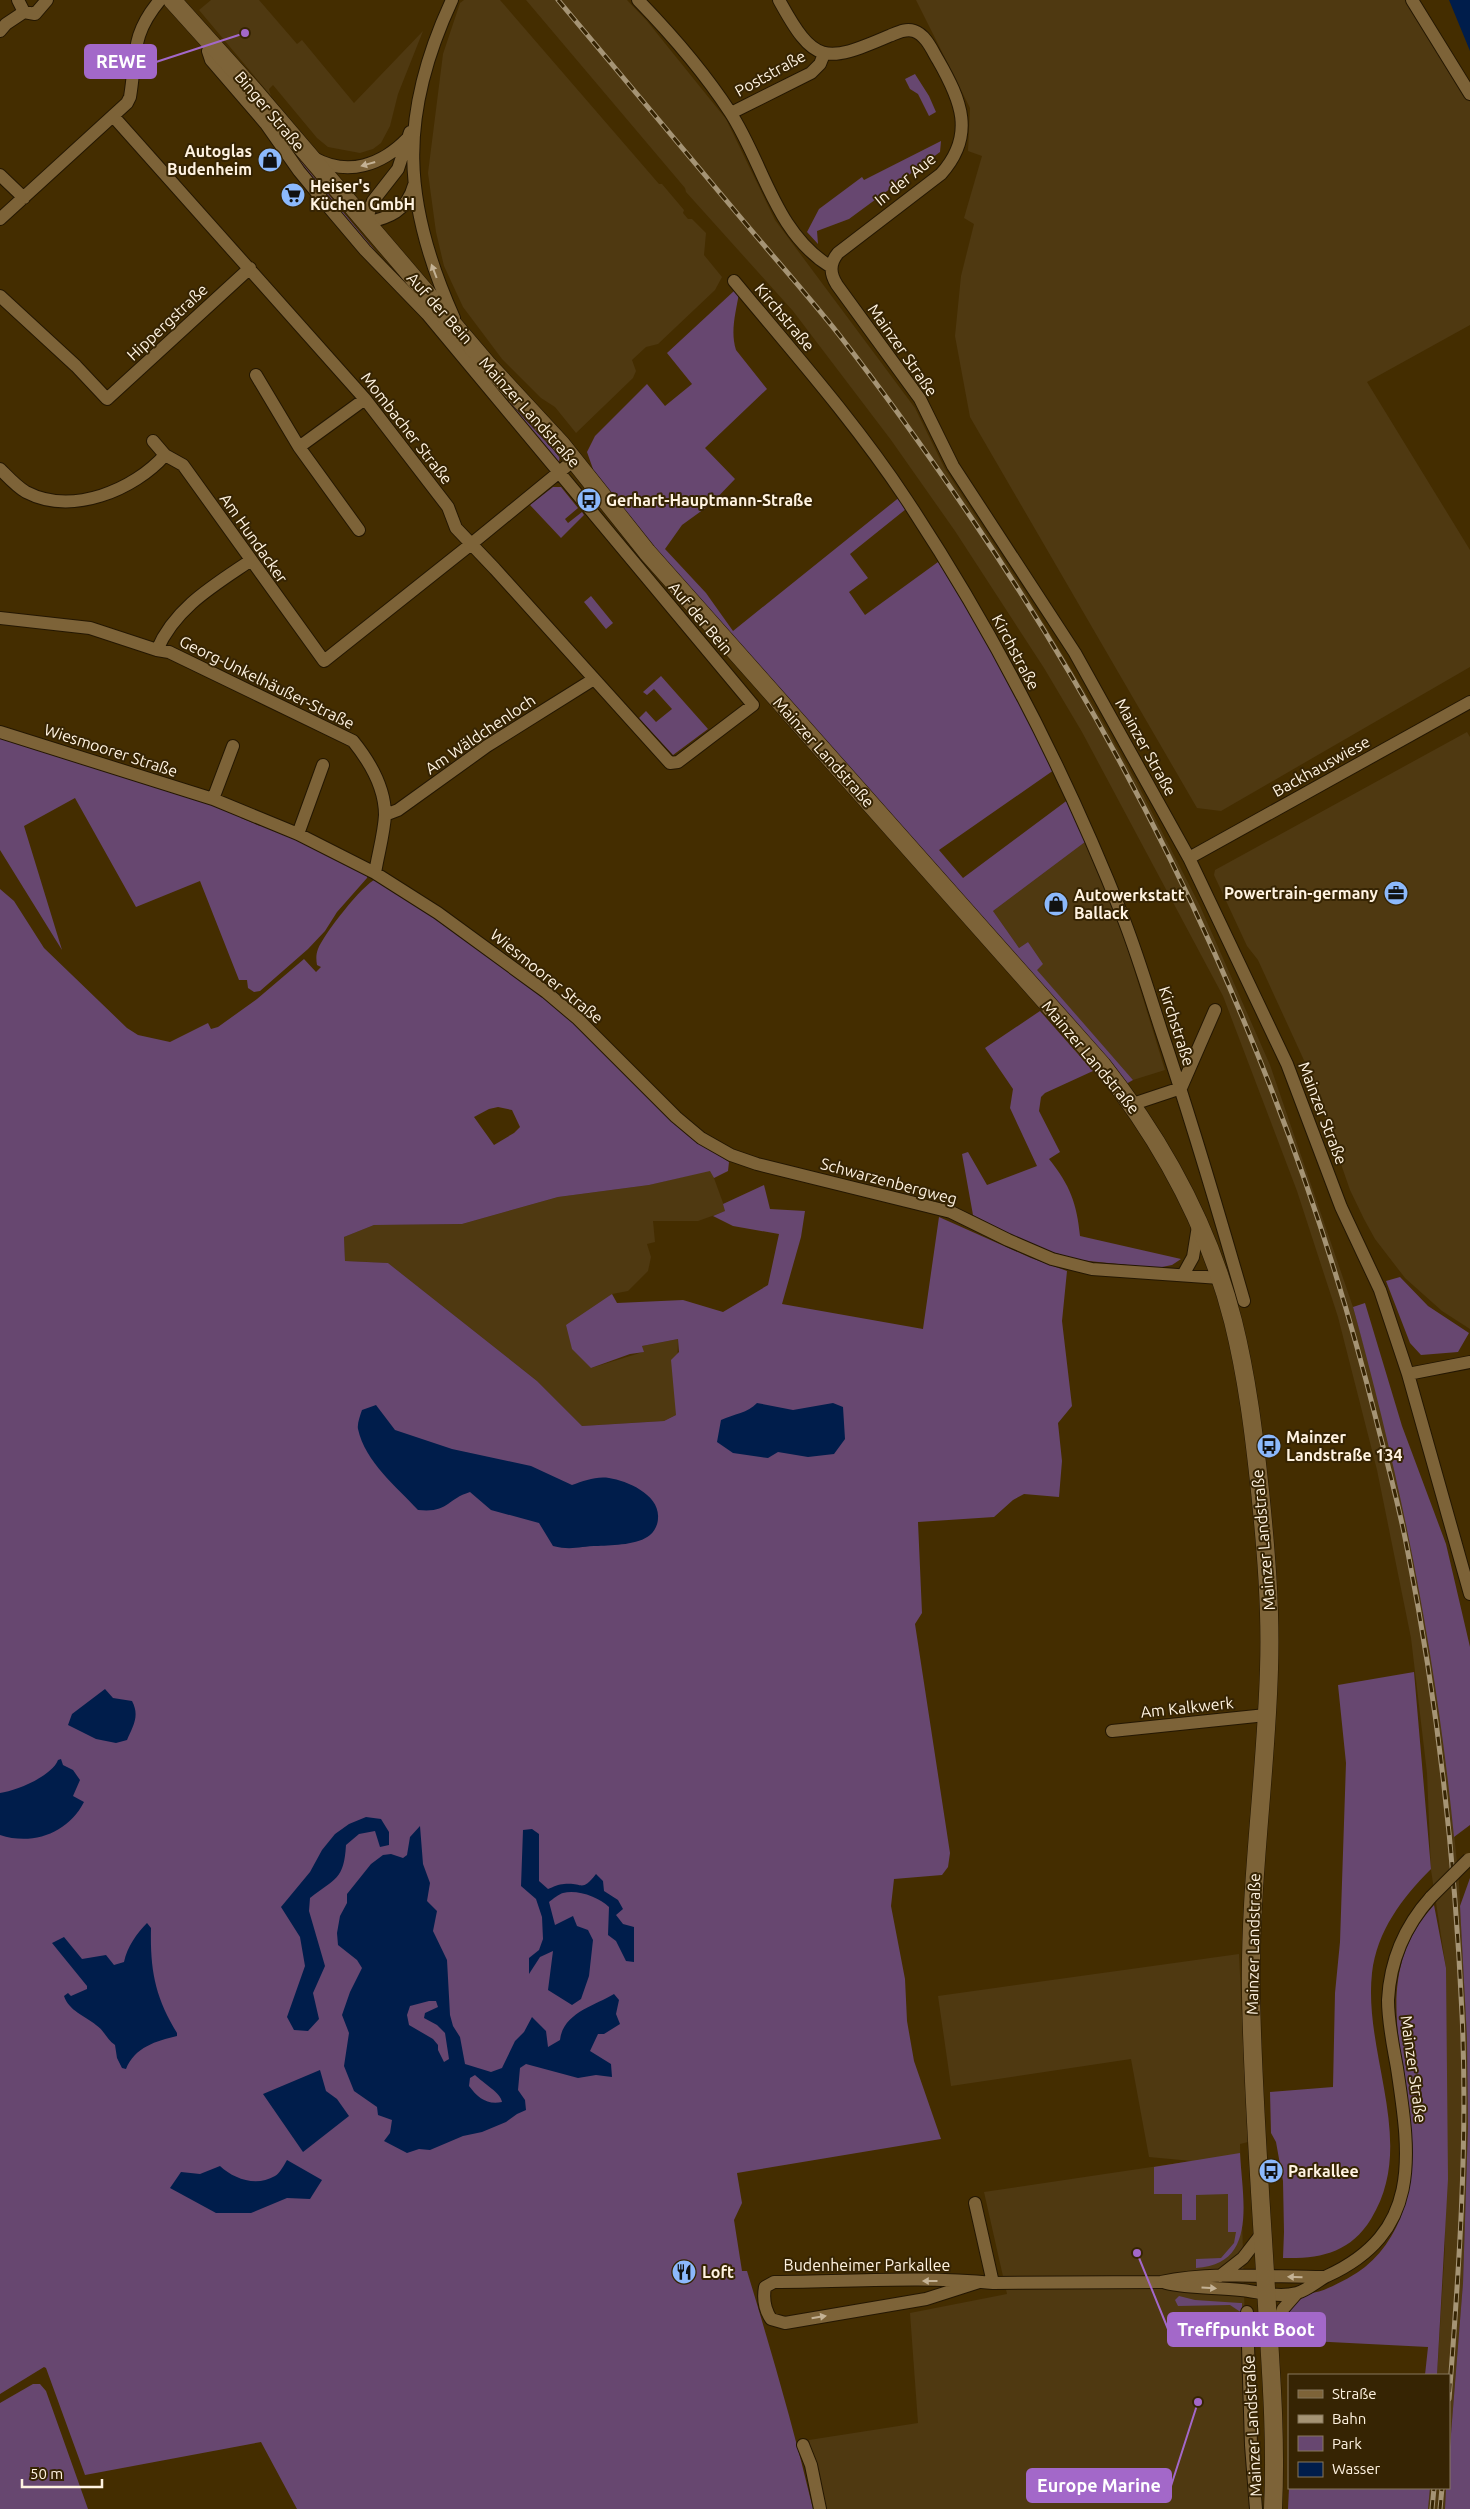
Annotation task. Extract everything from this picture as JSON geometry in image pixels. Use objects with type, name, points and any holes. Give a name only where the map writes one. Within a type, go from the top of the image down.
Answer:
[{"type":"main road","name":"Binger Straße","points":[[172,0],[365,223]]},
{"type":"main road","name":"Mainzer Landstraße","points":[[365,223],[574,460],[647,552],[1102,1065],[1133,1104],[1161,1148],[1198,1221],[1220,1278],[1241,1356],[1256,1458],[1270,1613],[1266,1715],[1253,1893],[1251,1983],[1254,2096],[1270,2349],[1274,2456],[1273,2509]]},
{"type":"street","points":[[18,0],[24,12]]},
{"type":"street","points":[[0,30],[24,12],[35,14],[47,0]]},
{"type":"street","points":[[0,219],[127,103],[130,97],[135,49],[140,27],[160,0]]},
{"type":"street","points":[[452,0],[427,60],[419,88],[413,125],[414,183],[420,224],[430,259],[460,332]]},
{"type":"street","name":"Mainzer Straße","points":[[638,0],[669,32],[731,113],[787,223],[805,247],[831,267],[837,285],[912,385],[953,466],[1075,653],[1189,858],[1287,1064],[1341,1207],[1380,1290],[1408,1374],[1470,1594]]},
{"type":"street","points":[[779,0],[804,41],[824,54]]},
{"type":"street","points":[[1412,0],[1470,94]]},
{"type":"street","name":"Poststraße","points":[[731,113],[811,73],[820,64],[824,54],[845,54],[904,30]]},
{"type":"street","name":"In der Aue","points":[[831,267],[838,253],[941,174],[953,161],[961,138],[963,119],[956,94],[928,42],[916,31],[904,30]]},
{"type":"street","name":"Auf der Bein","points":[[212,44],[208,51],[212,60],[266,124],[300,171],[365,250],[427,314],[753,705],[678,762],[670,763]]},
{"type":"street","name":"Mombacher Straße","points":[[113,116],[365,399],[448,507],[456,528],[470,545],[496,569],[670,763]]},
{"type":"street","points":[[365,223],[373,201],[398,169],[413,125]]},
{"type":"street","points":[[306,153],[330,165],[363,166],[382,160],[408,138]]},
{"type":"street","points":[[0,175],[24,198]]},
{"type":"street","points":[[365,223],[386,218],[399,211],[409,199],[414,183]]},
{"type":"street","name":"Hippergstraße","points":[[0,296],[76,366],[107,399],[250,268]]},
{"type":"street","name":"Kirchstraße","points":[[734,281],[854,426],[906,499],[979,618],[1020,693],[1095,851],[1125,921],[1180,1088],[1244,1301]]},
{"type":"street","points":[[256,375],[299,447],[359,530]]},
{"type":"street","points":[[299,447],[365,399]]},
{"type":"street","name":"Am Hundacker","points":[[152,441],[165,455],[183,465],[250,561],[324,661],[470,545]]},
{"type":"street","points":[[0,469],[25,492],[44,498],[68,500],[98,498],[130,484],[152,468],[165,455]]},
{"type":"street","points":[[470,545],[574,460]]},
{"type":"street","points":[[157,650],[164,633],[180,613],[203,593],[250,561]]},
{"type":"street","name":"Georg-Unkelhäußer-Straße","points":[[0,618],[90,628],[157,650],[169,652],[213,671],[353,742],[365,756],[376,776],[382,794],[385,815],[375,873]]},
{"type":"street","name":"Am Wäldchenloch","points":[[385,815],[398,810],[487,746],[594,679]]},
{"type":"street","name":"Backhauswiese","points":[[1189,858],[1470,702]]},
{"type":"street","name":"Wiesmoorer Straße","points":[[0,732],[213,799],[298,834],[375,873],[438,913],[546,992],[585,1026],[676,1117],[701,1138],[731,1155],[758,1164]]},
{"type":"street","points":[[213,799],[233,746]]},
{"type":"street","points":[[298,834],[323,765]]},
{"type":"street","name":"Kirchstraße","points":[[1133,1104],[1180,1088],[1215,1010]]},
{"type":"street","name":"Schwarzenbergweg","points":[[758,1164],[951,1212],[1052,1259],[1092,1269],[1220,1278]]},
{"type":"street","points":[[1183,1276],[1193,1257],[1198,1236],[1198,1221]]},
{"type":"street","points":[[1408,1374],[1470,1362]]},
{"type":"street","name":"Am Kalkwerk","points":[[1112,1732],[1266,1715]]},
{"type":"street","name":"Mainzer Straße","points":[[1297,2293],[1364,2254],[1386,2229],[1400,2198],[1406,2164],[1407,2139],[1390,2025],[1390,1981],[1398,1949],[1407,1929],[1431,1897],[1470,1858]]},
{"type":"street","points":[[975,2204],[993,2283]]},
{"type":"street","points":[[1220,2276],[1242,2258],[1263,2232]]},
{"type":"street","name":"Budenheimer Parkallee","points":[[979,2282],[926,2299],[785,2323],[771,2319],[766,2313],[763,2295],[765,2287],[774,2282],[979,2282],[993,2283],[1161,2282],[1181,2278],[1266,2274],[1324,2277]]},
{"type":"street","name":"Budenheimer Parkallee","points":[[1161,2282],[1181,2287],[1242,2290],[1267,2295],[1297,2293]]},
{"type":"street","points":[[1270,2349],[1282,2309],[1297,2293]]},
{"type":"street","name":"Mainzer Landstraße","points":[[1247,2312],[1251,2446],[1256,2509]]},
{"type":"street","points":[[803,2445],[811,2465],[820,2509]]},
{"type":"shaded area","points":[[211,0],[259,0],[297,44],[302,40],[354,103],[423,31],[398,94],[390,126],[381,143],[373,149],[360,153],[328,147],[317,138],[273,85],[269,89],[271,96],[199,10]]},
{"type":"shaded area","points":[[464,0],[500,0],[659,184],[662,184],[684,210],[683,213],[688,219],[692,219],[706,233],[704,255],[722,277],[715,290],[658,344],[646,347],[632,360],[636,371],[633,378],[576,433],[555,407],[541,398],[502,359],[463,307],[444,266],[436,232],[428,173],[443,54],[460,3]]},
{"type":"shaded area","points":[[526,0],[627,0],[647,21],[726,119],[775,220],[915,408],[945,469],[1025,592],[1103,722],[1137,783],[1200,906],[1270,1065],[1353,1307],[1395,1465],[1429,1637],[1447,1763],[1459,1883],[1467,2039],[1468,2126],[1463,2283],[1450,2446],[1450,2374],[1437,2374],[1445,2247],[1446,1968],[1431,1870],[1427,1773],[1411,1638],[1377,1470],[1338,1317],[1297,1191],[1223,996],[1082,732],[1044,668],[955,531],[891,440],[793,311],[686,192],[685,188]]},
{"type":"shaded area","points":[[916,0],[1409,0],[1470,102],[1470,325],[1367,382],[1470,550],[1470,667],[1221,811],[1197,808],[970,417],[955,336],[961,276],[974,224],[964,218],[982,156],[968,151],[970,108]]},
{"type":"shaded area","points":[[1467,732],[1470,737],[1470,1329],[1442,1311],[1405,1278],[1375,1239],[1350,1190],[1308,1069],[1258,960],[1247,946],[1214,875],[1215,870]]},
{"type":"shaded area","points":[[1085,842],[1124,937],[1165,1070],[1133,1080],[1036,970],[1028,942],[1019,948],[993,911]]},
{"type":"shaded area","points":[[711,1170],[726,1211],[698,1221],[653,1221],[655,1242],[647,1244],[651,1257],[648,1271],[628,1291],[612,1294],[591,1368],[643,1352],[642,1346],[678,1339],[676,1415],[664,1421],[582,1426],[537,1381],[388,1263],[345,1261],[344,1237],[374,1225],[462,1224],[558,1197],[649,1185]]},
{"type":"shaded area","points":[[1239,1954],[1248,2142],[1240,2144],[1250,2509],[824,2509],[809,2440],[918,2423],[910,2313],[1007,2294],[984,2192],[1192,2161],[1149,2157],[1131,2059],[951,2086],[938,1996]]},
{"type":"shaded area","points":[[1430,2489],[1446,2489],[1445,2509],[1428,2509]]},
{"type":"green space","points":[[214,57],[388,266],[415,291],[560,454],[558,463],[380,262]]},
{"type":"green space","points":[[915,74],[929,96],[936,112],[929,116],[918,94],[910,89],[905,79]]},
{"type":"green space","points":[[941,141],[940,152],[849,219],[817,231],[818,244],[807,232],[819,209],[862,177],[864,180]]},
{"type":"green space","points":[[734,291],[739,293],[734,329],[736,350],[767,389],[705,448],[735,479],[711,504],[682,525],[665,549],[706,593],[733,631],[901,496],[906,509],[850,554],[868,578],[849,592],[865,615],[938,562],[978,622],[1054,770],[939,850],[963,878],[1069,799],[1085,842],[993,911],[1019,948],[1028,942],[1043,964],[1037,970],[1133,1080],[1126,1084],[638,531],[591,471],[593,469],[587,452],[595,436],[647,384],[665,406],[692,384],[667,353]]},
{"type":"green space","points":[[553,487],[561,487],[578,508],[565,519],[568,523],[582,512],[584,515],[561,538],[530,505]]},
{"type":"green space","points":[[591,596],[613,623],[606,629],[584,602]]},
{"type":"green space","points":[[661,676],[708,729],[673,755],[639,718],[646,711],[656,722],[672,709],[654,689],[647,695],[643,692]]},
{"type":"green space","points":[[0,736],[179,795],[193,797],[242,814],[241,818],[260,826],[266,823],[368,874],[367,878],[337,912],[325,931],[308,949],[260,991],[254,992],[248,988],[247,980],[239,980],[200,881],[136,907],[75,798],[24,826],[62,950],[0,850]]},
{"type":"green space","points":[[376,879],[499,960],[564,1012],[697,1141],[729,1162],[728,1171],[714,1178],[710,1171],[649,1185],[558,1197],[462,1224],[374,1225],[344,1237],[345,1261],[388,1263],[537,1381],[582,1426],[664,1421],[676,1415],[671,1360],[679,1352],[678,1339],[642,1346],[644,1352],[630,1354],[591,1368],[572,1349],[566,1325],[612,1294],[617,1303],[683,1300],[723,1312],[768,1285],[779,1234],[733,1226],[713,1216],[725,1211],[723,1204],[764,1185],[770,1209],[805,1211],[801,1237],[782,1304],[923,1329],[939,1217],[1031,1258],[1067,1271],[1062,1321],[1072,1406],[1058,1423],[1062,1461],[1059,1497],[1024,1494],[1013,1500],[994,1517],[918,1522],[922,1613],[915,1624],[950,1853],[948,1867],[942,1875],[894,1879],[891,1906],[905,1979],[907,2021],[914,2061],[941,2139],[737,2173],[742,2203],[734,2220],[742,2271],[747,2271],[756,2301],[790,2419],[813,2509],[297,2509],[261,2442],[85,2475],[46,2368],[44,2367],[0,2394],[0,889],[14,901],[44,948],[127,1028],[138,1035],[170,1042],[208,1023],[211,1029],[218,1027],[257,999],[304,959],[316,972],[321,967],[317,965],[316,957],[322,942],[344,911]],"holes":[[[498,1107],[512,1110],[520,1127],[514,1133],[494,1145],[474,1117],[489,1109]]]},
{"type":"green space","points":[[1040,1011],[1093,1071],[1045,1093],[1041,1097],[1039,1111],[1060,1152],[1049,1159],[1071,1195],[1077,1214],[1080,1236],[1181,1259],[1172,1265],[1157,1268],[1079,1260],[1036,1247],[973,1215],[962,1154],[968,1152],[987,1185],[1037,1166],[1010,1108],[1013,1089],[985,1048]]},
{"type":"green space","points":[[1400,1277],[1428,1306],[1469,1333],[1458,1352],[1421,1355],[1410,1343],[1386,1281]]},
{"type":"green space","points":[[1365,1303],[1402,1426],[1446,1544],[1470,1647],[1470,1825],[1454,1837],[1438,1702],[1415,1570],[1387,1439],[1353,1307]]},
{"type":"green space","points":[[1414,1672],[1431,1869],[1392,1916],[1379,1943],[1372,1973],[1371,2004],[1390,2129],[1390,2160],[1384,2190],[1371,2219],[1354,2240],[1344,2247],[1322,2255],[1283,2258],[1283,2181],[1276,2142],[1271,2133],[1270,2092],[1333,2087],[1335,1993],[1340,1942],[1346,1763],[1338,1685]]},
{"type":"green space","points":[[1470,1878],[1470,2509],[1445,2509],[1446,2489],[1450,2489],[1450,2446],[1463,2283],[1468,2126],[1467,2039],[1460,1906]]},
{"type":"green space","points":[[1434,1905],[1446,1968],[1448,2179],[1437,2374],[1425,2374],[1428,2347],[1290,2340],[1289,2308],[1305,2296],[1336,2285],[1373,2260],[1386,2245],[1396,2228],[1406,2200],[1412,2163],[1412,2148],[1397,2018],[1397,1988],[1402,1960],[1414,1932]]},
{"type":"green space","points":[[1240,2153],[1244,2208],[1238,2242],[1230,2255],[1216,2264],[1196,2268],[1196,2259],[1221,2258],[1234,2243],[1236,2232],[1228,2232],[1228,2194],[1196,2195],[1196,2220],[1182,2220],[1182,2194],[1154,2194],[1154,2167]]},
{"type":"green space","points":[[1179,2296],[1195,2300],[1242,2303],[1242,2313],[1230,2305],[1178,2306],[1175,2300]]},
{"type":"green space","points":[[33,2384],[40,2384],[46,2391],[88,2509],[0,2509],[0,2403]]},
{"type":"green space","points":[[1289,2489],[1430,2489],[1428,2509],[1288,2509]]},
{"type":"water","points":[[1449,0],[1470,0],[1470,51]]},
{"type":"water","points":[[757,1403],[793,1410],[833,1403],[843,1407],[845,1439],[834,1454],[808,1457],[778,1452],[768,1458],[733,1453],[717,1442],[721,1420],[745,1411]]},
{"type":"water","points":[[376,1405],[395,1430],[452,1449],[531,1466],[572,1485],[599,1478],[625,1482],[641,1490],[654,1502],[658,1518],[656,1527],[645,1538],[632,1543],[566,1548],[553,1546],[539,1523],[491,1510],[470,1492],[436,1510],[418,1510],[383,1473],[367,1452],[362,1441],[358,1427],[362,1410]]},
{"type":"water","points":[[105,1689],[113,1698],[132,1701],[136,1716],[127,1740],[116,1743],[96,1739],[68,1725],[72,1714]]},
{"type":"water","points":[[61,1759],[63,1765],[73,1770],[80,1780],[73,1796],[84,1802],[77,1813],[59,1829],[37,1838],[12,1838],[0,1835],[0,1793],[33,1782],[49,1772],[58,1760]]},
{"type":"water","points":[[366,1817],[381,1819],[389,1832],[389,1845],[380,1847],[375,1831],[359,1834],[346,1845],[343,1865],[337,1877],[310,1898],[309,1911],[325,1966],[313,1993],[319,2019],[308,2031],[294,2030],[287,2017],[305,1966],[300,1937],[281,1907],[310,1872],[322,1850],[335,1834],[349,1824]]},
{"type":"water","points":[[420,1826],[423,1864],[430,1883],[427,1901],[437,1911],[433,1931],[447,1960],[450,2015],[453,2026],[460,2037],[465,2064],[491,2072],[502,2068],[515,2041],[524,2032],[532,2017],[546,2031],[548,2047],[560,2040],[562,2031],[573,2017],[614,1994],[619,2000],[616,2014],[620,2024],[604,2034],[598,2034],[590,2051],[611,2064],[612,2077],[596,2075],[578,2078],[526,2064],[520,2068],[518,2090],[525,2100],[526,2110],[506,2122],[482,2132],[463,2136],[430,2150],[419,2149],[407,2153],[384,2141],[390,2133],[392,2120],[378,2115],[377,2107],[354,2091],[344,2066],[349,2033],[342,2015],[350,1992],[362,1968],[357,1960],[338,1945],[337,1933],[340,1916],[347,1903],[347,1894],[371,1864],[383,1855],[391,1854],[403,1858],[407,1855],[410,1837]],"holes":[[[436,2001],[438,2007],[425,2013],[424,2018],[437,2025],[445,2033],[449,2059],[444,2062],[438,2050],[438,2045],[433,2039],[409,2025],[407,2015],[410,2006]],[[475,2075],[495,2092],[502,2102],[497,2103],[483,2100],[476,2094],[469,2086],[470,2078]]]},
{"type":"water","points":[[532,1829],[539,1834],[539,1881],[548,1889],[562,1884],[584,1885],[596,1874],[603,1881],[604,1891],[618,1900],[623,1909],[616,1915],[623,1924],[634,1927],[634,1962],[626,1961],[616,1941],[608,1935],[609,1907],[605,1903],[588,1895],[575,1892],[561,1894],[549,1902],[555,1925],[573,1916],[577,1926],[588,1930],[593,1940],[589,1976],[581,1999],[572,2005],[548,1990],[553,1951],[540,1957],[529,1974],[529,1958],[539,1950],[543,1939],[542,1917],[536,1899],[521,1886],[523,1830]]},
{"type":"water","points":[[147,1923],[151,1928],[155,1983],[177,2036],[147,2046],[135,2055],[126,2069],[122,2068],[117,2058],[115,2045],[99,2027],[73,2009],[66,2001],[64,1996],[68,1993],[71,1996],[87,1989],[87,1986],[52,1943],[64,1937],[82,1959],[106,1955],[114,1965],[124,1962],[127,1951]]},
{"type":"water","points":[[320,2070],[326,2091],[337,2099],[349,2116],[303,2152],[263,2094]]},
{"type":"water","points":[[287,2160],[322,2180],[310,2199],[287,2198],[251,2213],[216,2213],[170,2188],[181,2172],[200,2174],[220,2166],[239,2178],[260,2181],[279,2173]]},
{"type":"railway","points":[[558,0],[840,336],[908,426],[972,519],[1040,624],[1103,731],[1161,841],[1215,953],[1263,1068],[1306,1185],[1344,1303],[1394,1488],[1419,1610],[1428,1667],[1450,1840],[1459,1956],[1464,2062],[1462,2206],[1450,2385]]},
{"type":"railway","points":[[1432,2509],[1434,2489]]},
{"type":"railway","points":[[1440,2509],[1442,2489]]},
{"type":"place","name":"REWE","points":[[245,33]]},
{"type":"place","name":"Autoglas Budenheim","points":[[270,160]]},
{"type":"place","name":"Heiser's Küchen GmbH","points":[[293,195]]},
{"type":"place","name":"Gerhart-Hauptmann-Straße","points":[[589,500]]},
{"type":"place","name":"Powertrain-germany","points":[[1396,893]]},
{"type":"place","name":"Autowerkstatt Ballack","points":[[1056,904]]},
{"type":"place","name":"Mainzer Landstraße 134","points":[[1269,1446]]},
{"type":"place","name":"Parkallee","points":[[1271,2171]]},
{"type":"place","name":"Treffpunkt Boot","points":[[1137,2253]]},
{"type":"place","name":"Loft","points":[[684,2272]]},
{"type":"place","name":"Europe Marine","points":[[1198,2402]]}]
